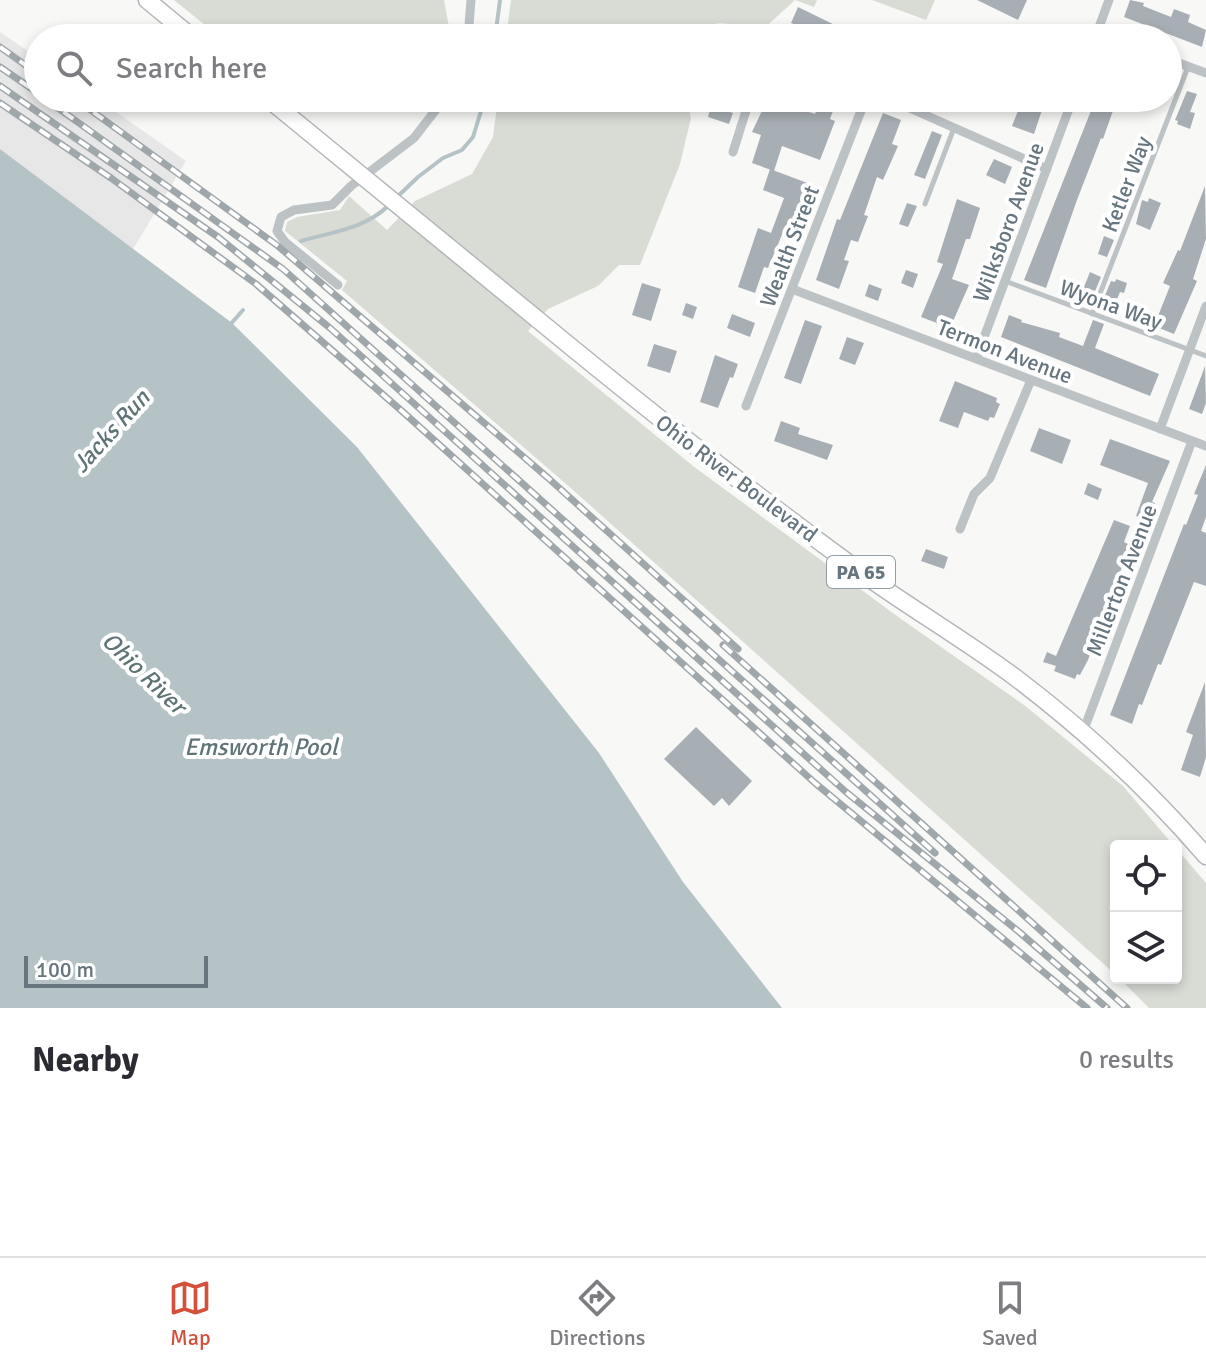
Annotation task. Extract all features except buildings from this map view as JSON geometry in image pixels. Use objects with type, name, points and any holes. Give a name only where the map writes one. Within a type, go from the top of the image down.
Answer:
[{"type":"highway","points":[[147,0],[176,24]]},
{"type":"highway","name":"Ohio River Boulevard","points":[[284,112],[737,481],[870,579],[1015,678],[1083,732],[1145,788],[1206,856]]},
{"type":"street","points":[[469,24],[471,0]]},
{"type":"street","points":[[1100,24],[1109,0]]},
{"type":"street","points":[[1182,65],[1206,73]]},
{"type":"street","points":[[338,285],[285,242],[277,231],[281,217],[294,210],[332,205],[351,186],[414,138],[434,112]]},
{"type":"street","points":[[733,152],[746,112]]},
{"type":"street","name":"Wealth Street","points":[[746,406],[861,112]]},
{"type":"street","points":[[918,112],[1047,169]]},
{"type":"street","name":"Wilksboro Avenue","points":[[976,359],[1068,112]]},
{"type":"street","name":"Termon Avenue","points":[[792,289],[1206,446]]},
{"type":"street","points":[[1160,429],[1206,306]]},
{"type":"street","points":[[960,529],[974,494],[990,478],[1031,380]]},
{"type":"street","name":"Millerton Avenue","points":[[1083,732],[1192,441]]},
{"type":"lane","name":"Ketler Way","points":[[1182,82],[1188,67]]},
{"type":"lane","name":"Ketler Way","points":[[1092,314],[1171,112]]},
{"type":"lane","points":[[925,204],[954,128]]},
{"type":"lane","name":"Wyona Way","points":[[1005,281],[1206,356]]},
{"type":"shaded area","points":[[174,0],[444,0],[448,24],[204,24]]},
{"type":"shaded area","points":[[511,0],[795,0],[769,24],[508,24]]},
{"type":"shaded area","points":[[795,0],[817,0],[814,7]]},
{"type":"shaded area","points":[[872,0],[935,0],[926,20]]},
{"type":"shaded area","points":[[0,32],[24,48],[24,112],[116,112],[186,161],[133,249],[0,149]]},
{"type":"shaded area","points":[[496,112],[690,112],[680,164],[640,265],[619,265],[598,286],[548,309],[528,331],[693,466],[1024,705],[1123,786],[1169,840],[1110,840],[1110,970],[573,490],[342,290],[347,281],[285,231],[287,222],[297,217],[340,210],[349,196],[387,230],[415,201],[472,174],[493,137]]},
{"type":"shaded area","points":[[1182,855],[1206,883],[1206,1008],[1149,1008],[1125,984],[1182,984]]},
{"type":"water","name":"Emsworth Pool","points":[[0,149],[232,323],[357,447],[599,753],[683,882],[782,1008],[0,1008]]},
{"type":"waterway","name":"Jacks Run","points":[[497,24],[500,0]]},
{"type":"waterway","name":"Jacks Run","points":[[395,199],[443,158],[462,150],[473,137],[481,112]]},
{"type":"waterway","name":"Jacks Run","points":[[301,241],[359,225],[389,205]]},
{"type":"waterway","name":"Jacks Run","points":[[229,326],[243,310]]},
{"type":"railway","points":[[0,47],[24,64]]},
{"type":"railway","points":[[0,67],[24,83]]},
{"type":"railway","points":[[0,86],[24,103]]},
{"type":"railway","points":[[0,103],[111,178],[256,284],[403,412],[815,783],[1087,1008]]},
{"type":"railway","points":[[38,112],[218,237],[330,328],[846,792],[1018,931],[1107,1008]]},
{"type":"railway","points":[[64,112],[283,269],[935,853]]},
{"type":"railway","points":[[93,112],[278,246],[547,477],[738,649]]},
{"type":"railway","points":[[723,645],[1127,1008]]},
{"type":"water label","name":"Ohio River","points":[[144,673]]}]
